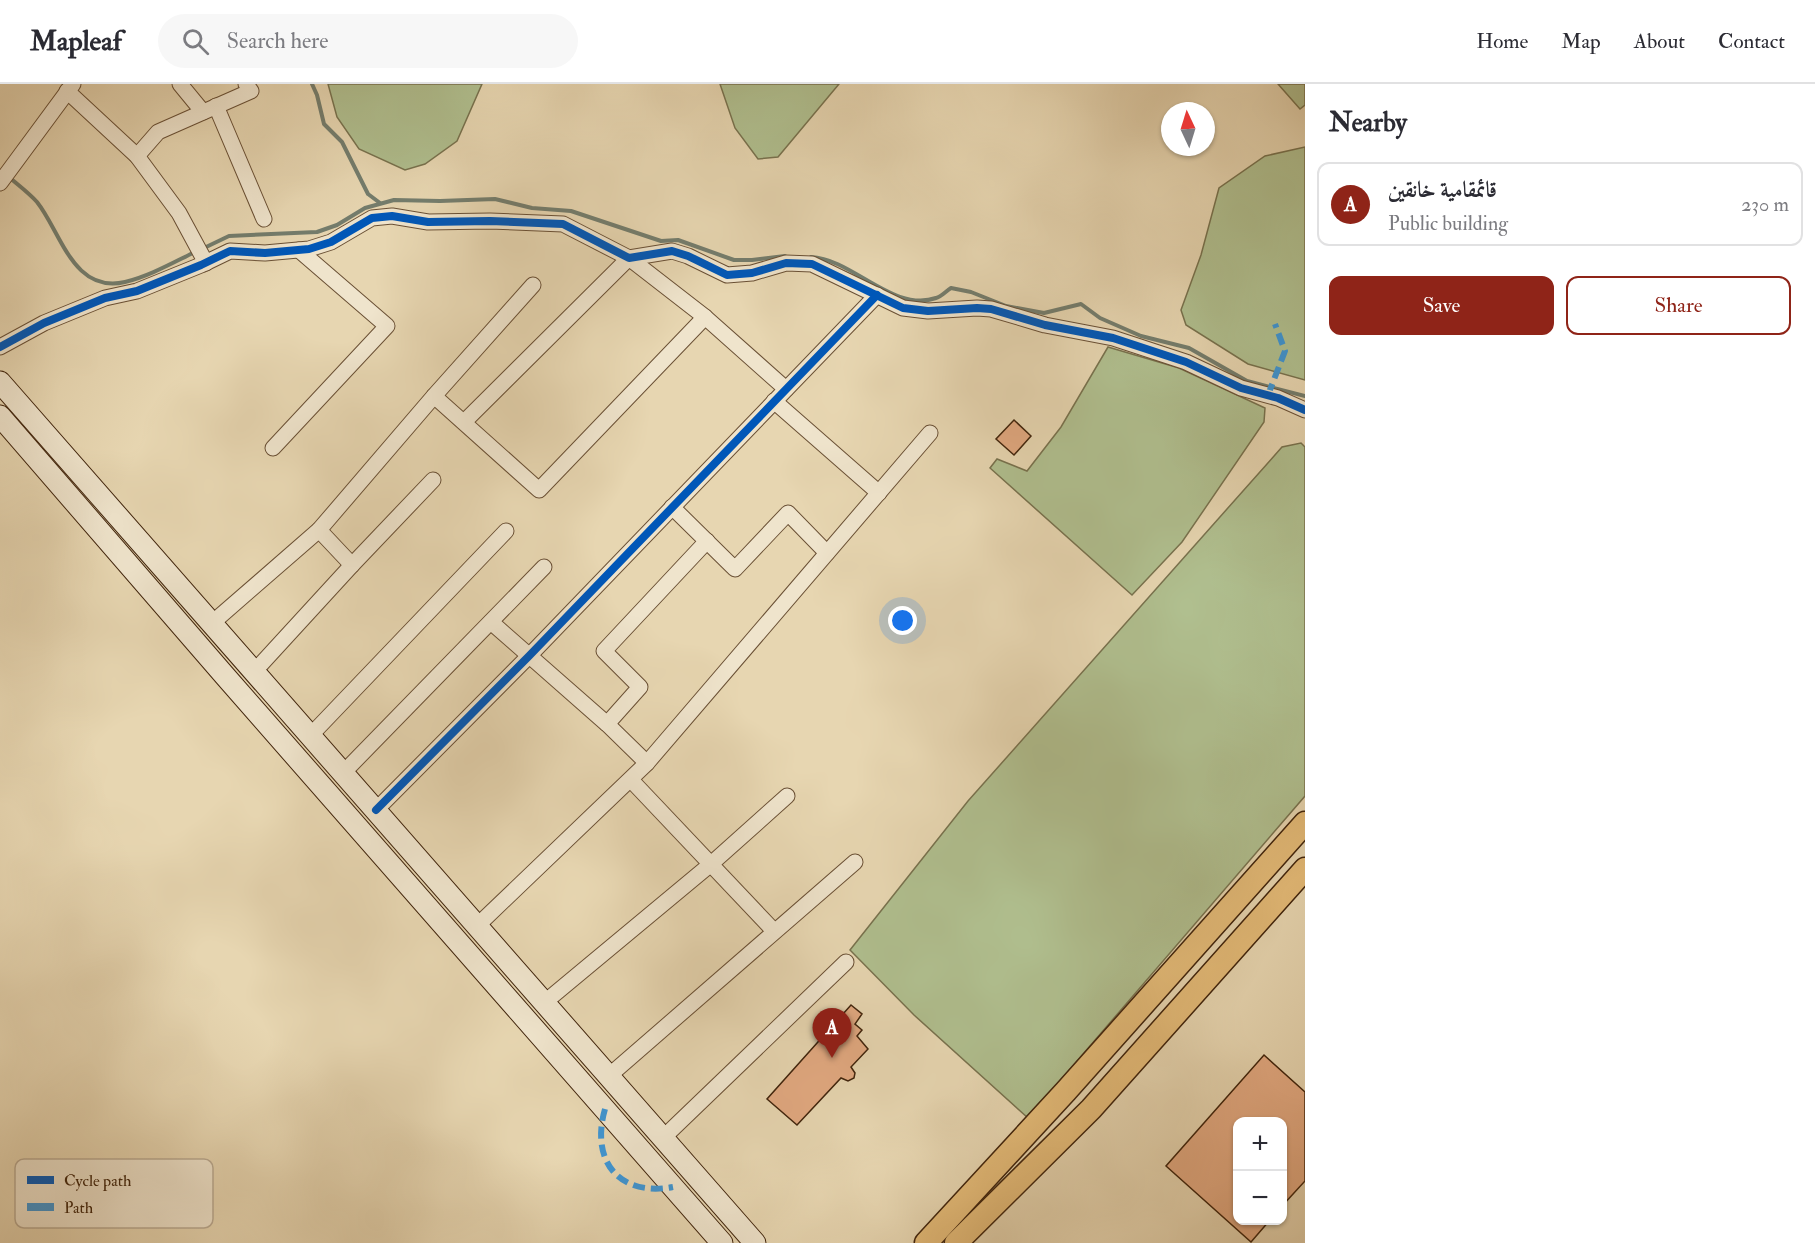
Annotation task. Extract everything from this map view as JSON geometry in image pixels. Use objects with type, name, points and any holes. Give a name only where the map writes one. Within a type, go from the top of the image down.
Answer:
[{"type":"main road","points":[[0,382],[756,1243]]},
{"type":"main road","points":[[0,416],[722,1243]]},
{"type":"main road","points":[[201,646],[214,644],[218,636],[214,628]]},
{"type":"main road","points":[[225,676],[225,666],[228,662],[238,658],[248,667]]},
{"type":"main road","points":[[926,1243],[1059,1100],[1305,823]]},
{"type":"main road","points":[[956,1243],[1091,1109],[1304,870],[1279,852]]},
{"type":"main road","points":[[598,1101],[613,1080]]},
{"type":"street","points":[[180,84],[210,109],[264,219]]},
{"type":"street","points":[[137,156],[158,132],[251,91],[246,84]]},
{"type":"street","points":[[4,178],[70,87],[137,156],[179,213],[204,261]]},
{"type":"street","points":[[0,348],[54,318],[105,298],[137,291],[231,251],[265,253],[309,249],[332,242],[372,218],[392,216],[428,222],[490,221],[563,224],[629,258],[705,317],[786,389]]},
{"type":"street","points":[[273,448],[387,326],[299,250]]},
{"type":"street","points":[[464,422],[629,258],[672,251],[688,256],[727,275],[752,273],[786,263],[812,264],[903,308],[928,311],[991,309],[1044,325],[1113,338],[1186,362],[1241,388],[1278,398],[1305,410]]},
{"type":"street","points":[[214,628],[319,530],[533,285]]},
{"type":"street","points":[[376,810],[529,656],[877,295]]},
{"type":"street","points":[[434,396],[539,490],[705,317]]},
{"type":"street","points":[[774,401],[879,493]]},
{"type":"street","points":[[478,926],[647,764],[930,434]]},
{"type":"street","points":[[248,667],[352,565],[433,480]]},
{"type":"street","points":[[672,507],[735,569],[788,513],[827,553]]},
{"type":"street","points":[[319,530],[352,565]]},
{"type":"street","points":[[310,736],[506,531]]},
{"type":"street","points":[[607,723],[640,687],[604,651],[707,540]]},
{"type":"street","points":[[343,773],[544,567]]},
{"type":"street","points":[[491,622],[607,723],[647,764]]},
{"type":"street","points":[[631,780],[774,931]]},
{"type":"street","points":[[545,1002],[711,864],[787,795]]},
{"type":"street","points":[[613,1080],[774,931],[855,862]]},
{"type":"street","points":[[664,1137],[846,962]]},
{"type":"green space","points":[[328,84],[482,84],[457,141],[425,164],[405,170],[359,149],[337,117]]},
{"type":"green space","points":[[720,84],[839,84],[778,157],[758,159],[735,128]]},
{"type":"green space","points":[[1278,84],[1305,84],[1305,105],[1300,109]]},
{"type":"green space","points":[[1305,147],[1305,380],[1248,364],[1186,325],[1181,310],[1201,255],[1219,188],[1265,156]]},
{"type":"green space","points":[[1108,347],[1179,368],[1265,408],[1264,422],[1182,542],[1132,595],[990,468],[997,459],[1027,471],[1061,427]]},
{"type":"green space","points":[[1301,443],[1305,447],[1305,796],[1028,1118],[914,1015],[850,950],[968,801],[1282,447]]},
{"type":"building","points":[[1014,420],[1031,436],[1014,455],[996,439]]},
{"type":"building","points":[[851,1005],[862,1014],[855,1024],[862,1030],[857,1036],[868,1049],[851,1067],[855,1073],[854,1078],[848,1081],[841,1078],[797,1125],[767,1099]]},
{"type":"building","points":[[1264,1055],[1305,1092],[1305,1181],[1287,1201],[1287,1117],[1233,1117],[1233,1225],[1266,1225],[1251,1242],[1166,1166]]},
{"type":"waterway","points":[[312,84],[324,124],[342,142],[368,194],[380,203]]},
{"type":"waterway","points":[[9,177],[37,202],[70,258],[93,279],[107,283],[125,282],[153,272],[197,251]]},
{"type":"waterway","points":[[204,248],[229,236],[317,232],[337,225],[365,208],[394,200],[495,199],[532,208],[571,211],[661,241],[678,240],[734,260],[785,256]]},
{"type":"waterway","points":[[811,257],[842,266],[889,292],[920,301],[936,298],[951,288],[971,292],[1006,306],[1044,313],[1081,304],[1100,318],[1141,336],[1189,348],[1247,381],[1305,396]]},
{"type":"marked path","points":[[1268,395],[1285,351],[1275,324]]},
{"type":"marked path","points":[[605,1109],[601,1128],[602,1145],[613,1171],[624,1180],[637,1186],[654,1189],[673,1187]]},
{"type":"cycle path","points":[[0,347],[44,323],[105,298],[137,291],[230,251],[265,253],[309,249],[331,242],[372,218],[392,216],[428,222],[490,221],[563,224],[629,258],[672,251],[688,256],[727,275],[752,273],[786,263],[812,264],[903,308],[928,311],[991,309],[1045,325],[1113,338],[1186,362],[1241,388],[1278,398],[1305,410]]},
{"type":"cycle path","points":[[376,810],[529,656],[877,295]]},
{"type":"place","name":"قائمقامية خانقين","points":[[832,1058]]}]
